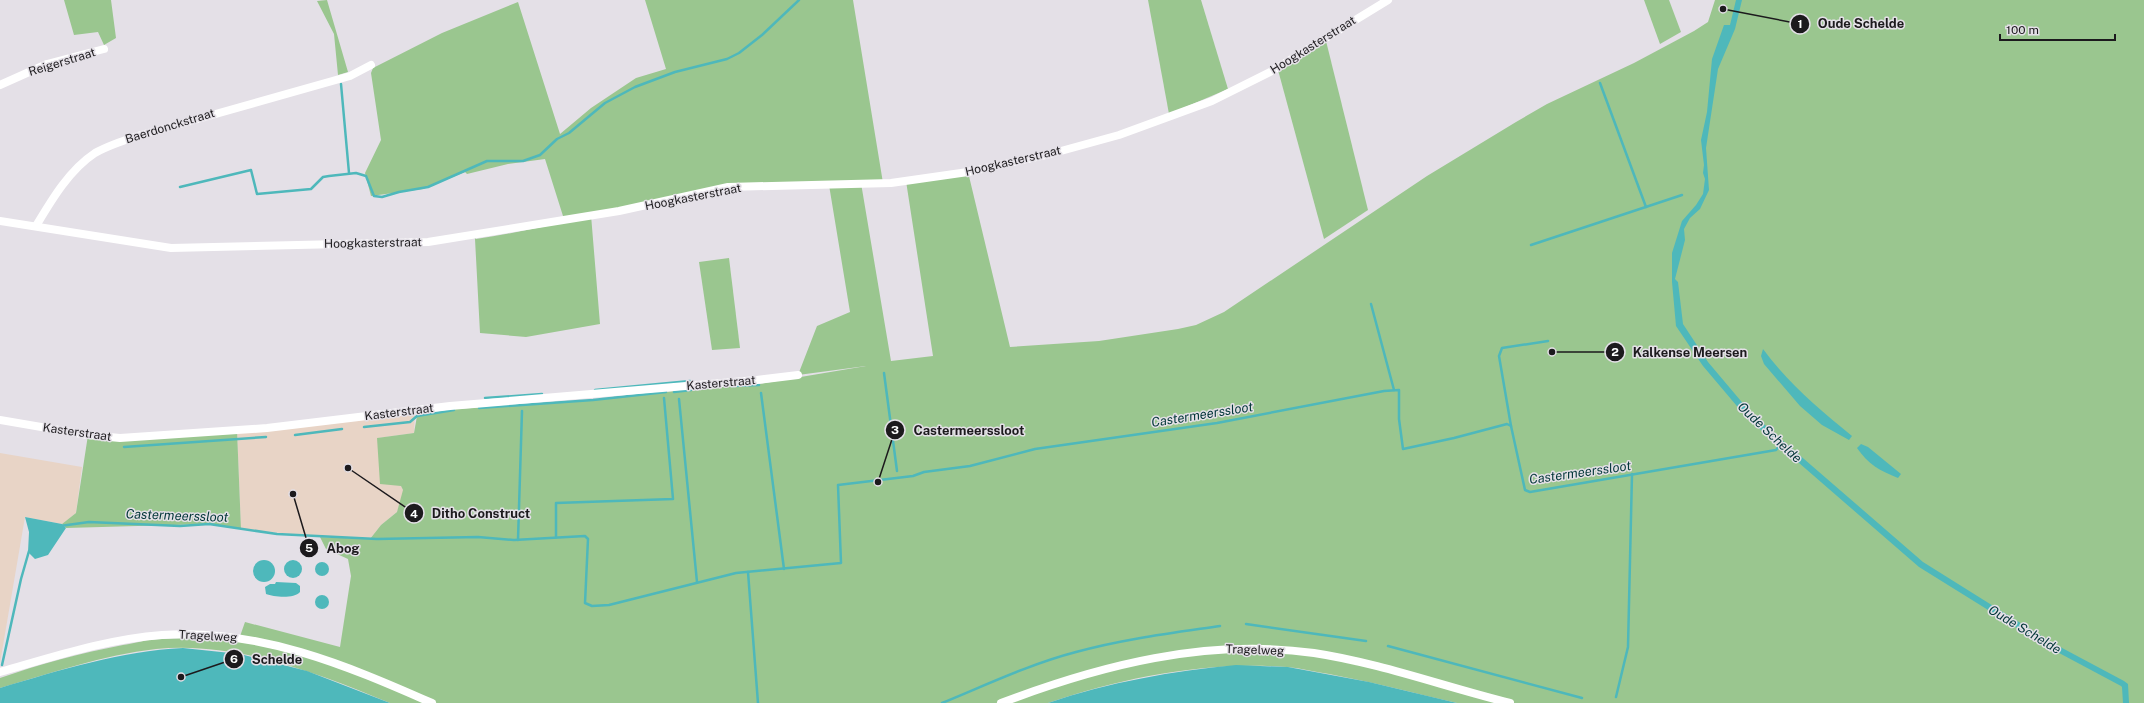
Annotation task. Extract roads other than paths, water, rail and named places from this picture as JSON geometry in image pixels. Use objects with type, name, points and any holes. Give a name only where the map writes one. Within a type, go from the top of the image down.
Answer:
[{"type":"street","name":"Hoogkasterstraat","points":[[36,226],[171,248],[428,242],[619,211],[728,187],[891,183],[968,172],[1050,154],[1119,135],[1212,101],[1272,71],[1388,0]]},
{"type":"street","name":"Reigerstraat","points":[[0,85],[47,64],[104,49]]},
{"type":"street","name":"Baerdonckstraat","points":[[36,226],[64,184],[95,153],[120,141],[350,76],[371,65]]},
{"type":"street","points":[[0,221],[36,226]]},
{"type":"street","name":"Kasterstraat","points":[[0,420],[88,435],[120,438],[267,428],[458,405],[757,380],[798,375]]},
{"type":"street","name":"Tragelweg","points":[[0,672],[106,644],[160,635],[214,635],[254,640],[338,663],[432,703]]},
{"type":"street","name":"Tragelweg","points":[[1001,703],[1073,678],[1139,660],[1207,650],[1236,648],[1279,650],[1337,658],[1510,703]]},
{"type":"water","points":[[1736,0],[1742,0],[1735,29],[1718,69],[1706,148],[1709,190],[1700,209],[1690,218],[1684,229],[1685,240],[1675,279],[1678,282],[1683,324],[1708,362],[1751,413],[1923,562],[2049,641],[2124,681],[2128,684],[2129,703],[2123,703],[2121,686],[2046,646],[1919,567],[1747,418],[1703,366],[1676,326],[1672,282],[1672,253],[1682,221],[1696,205],[1703,194],[1705,179],[1703,173],[1704,165],[1701,140],[1707,112],[1712,59],[1724,25],[1730,25]]},
{"type":"water","points":[[1763,349],[1793,384],[1816,406],[1852,436],[1849,440],[1822,425],[1800,406],[1764,364],[1761,356]]},
{"type":"water","points":[[1861,444],[1868,447],[1901,474],[1898,478],[1880,470],[1870,463],[1857,448]]},
{"type":"water","points":[[25,517],[62,524],[66,528],[48,555],[35,559],[28,552],[29,532]]},
{"type":"water","points":[[264,560],[272,563],[275,571],[272,579],[264,582],[256,579],[253,571],[256,563]]},
{"type":"water","points":[[293,560],[299,563],[302,569],[299,575],[293,578],[287,575],[284,569],[287,563]]},
{"type":"water","points":[[319,562],[325,562],[329,566],[329,572],[325,576],[319,576],[315,572],[315,566]]},
{"type":"water","points":[[276,582],[296,583],[300,586],[300,592],[293,596],[279,597],[266,594],[265,587],[270,584],[275,584]]},
{"type":"water","points":[[319,595],[325,595],[329,599],[329,605],[325,609],[319,609],[315,605],[315,599]]},
{"type":"water","points":[[183,648],[240,654],[307,671],[390,703],[0,703],[0,688],[91,662],[137,653]]},
{"type":"water","points":[[1236,665],[1288,667],[1369,682],[1457,703],[1048,703],[1094,689],[1141,678]]},
{"type":"waterway","points":[[180,187],[251,170],[257,194],[311,189],[323,177],[356,173],[366,176],[374,196],[382,197],[399,192],[428,187],[487,161],[523,161],[540,155],[557,139],[569,133],[605,103],[635,87],[675,72],[727,59],[739,53],[762,35],[799,0]]},
{"type":"waterway","points":[[1600,83],[1646,207]]},
{"type":"waterway","points":[[341,84],[349,173]]},
{"type":"waterway","points":[[1531,245],[1682,195]]},
{"type":"waterway","points":[[1371,304],[1394,390]]},
{"type":"waterway","points":[[1511,426],[1499,356],[1502,348],[1548,341]]},
{"type":"waterway","points":[[884,373],[897,471]]},
{"type":"waterway","points":[[595,390],[690,381]]},
{"type":"waterway","points":[[732,386],[759,385]]},
{"type":"waterway","points":[[674,392],[691,390]]},
{"type":"waterway","name":"Castermeerssloot","points":[[60,526],[89,522],[180,526],[209,524],[277,534],[377,539],[478,537],[514,540],[585,536],[588,539],[585,603],[592,606],[609,605],[736,573],[841,563],[838,485],[913,476],[924,472],[970,466],[1035,449],[1217,423],[1384,391],[1399,390],[1399,419],[1403,449],[1454,438],[1507,424],[1511,426],[1525,490],[1530,492],[1776,450],[1781,444]]},
{"type":"waterway","points":[[479,408],[593,400],[666,392]]},
{"type":"waterway","points":[[761,393],[784,569]]},
{"type":"waterway","points":[[485,398],[542,394]]},
{"type":"waterway","points":[[556,537],[556,503],[673,499],[664,398]]},
{"type":"waterway","points":[[679,399],[697,582]]},
{"type":"waterway","points":[[364,427],[410,422],[417,416],[454,410]]},
{"type":"waterway","points":[[518,540],[522,411]]},
{"type":"waterway","points":[[295,435],[342,429]]},
{"type":"waterway","points":[[124,447],[266,437]]},
{"type":"waterway","points":[[1616,697],[1628,647],[1632,474]]},
{"type":"waterway","name":"Castermeerssloot","points":[[2,665],[21,579],[29,551]]},
{"type":"waterway","points":[[748,572],[758,703]]},
{"type":"waterway","points":[[1246,624],[1366,641]]},
{"type":"waterway","points":[[942,703],[1025,669],[1094,647],[1220,626]]},
{"type":"waterway","points":[[1388,646],[1582,698]]},
{"type":"place","name":"Oude Schelde","points":[[1723,9]]},
{"type":"place","name":"Kalkense Meersen","points":[[1552,352]]},
{"type":"place","name":"Ditho Construct","points":[[348,468]]},
{"type":"place","name":"Castermeerssloot","points":[[878,482]]},
{"type":"place","name":"Abog","points":[[293,494]]},
{"type":"place","name":"Schelde","points":[[181,677]]}]
